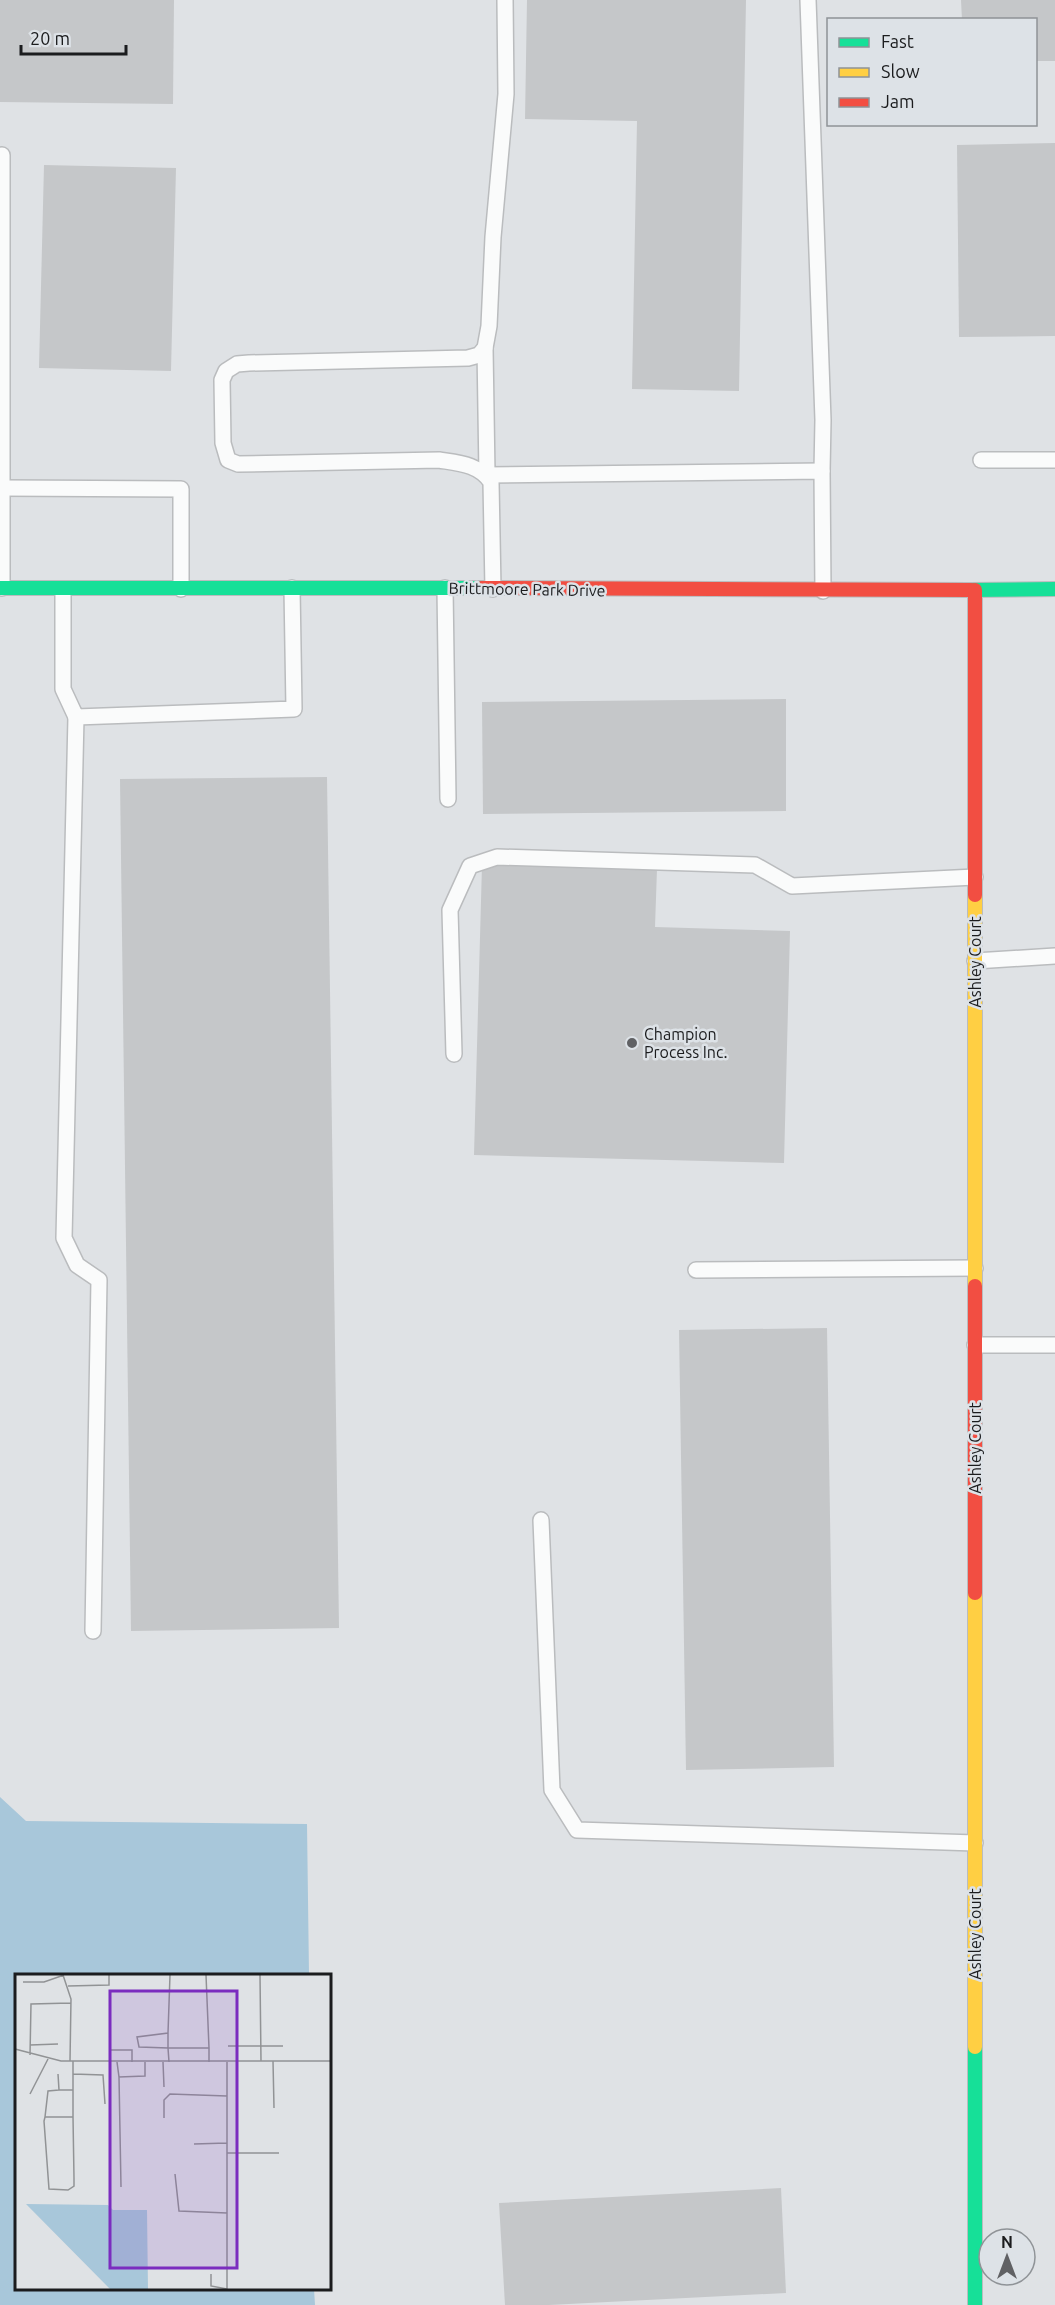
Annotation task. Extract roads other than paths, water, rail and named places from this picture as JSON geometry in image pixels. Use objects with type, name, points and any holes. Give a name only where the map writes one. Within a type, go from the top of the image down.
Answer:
[{"type":"street","name":"Brittmoore Park Drive","points":[[1,588],[823,591],[1055,589]]},
{"type":"street","name":"Ashley Court","points":[[975,590],[975,2305]]},
{"type":"lane","points":[[493,589],[491,482],[487,475],[485,348],[489,326],[493,237],[506,94],[505,0]]},
{"type":"lane","points":[[808,0],[823,408],[823,591]]},
{"type":"lane","points":[[1,588],[2,155]]},
{"type":"lane","points":[[485,348],[478,355],[468,358],[237,364],[226,371],[222,380],[223,443],[228,459],[238,464],[439,460],[469,465],[487,475],[822,471]]},
{"type":"lane","points":[[981,460],[1055,460]]},
{"type":"lane","points":[[3,488],[181,489],[181,589]]},
{"type":"lane","points":[[76,717],[294,709],[292,588]]},
{"type":"lane","points":[[446,588],[448,799]]},
{"type":"lane","points":[[63,589],[63,689],[76,717],[64,1238],[77,1265],[99,1280],[93,1631]]},
{"type":"lane","points":[[454,1054],[450,910],[470,866],[497,856],[755,865],[792,886],[975,877]]},
{"type":"lane","points":[[975,961],[1055,956]]},
{"type":"lane","points":[[696,1270],[975,1268]]},
{"type":"lane","points":[[975,1345],[1055,1345]]},
{"type":"lane","points":[[541,1520],[552,1790],[577,1830],[975,1843]]},
{"type":"water","points":[[0,1797],[26,1821],[307,1824],[309,1974],[15,1974],[15,2290],[314,2290],[315,2305],[0,2305]]},
{"type":"place","name":"Champion Process Inc.","points":[[632,1043]]}]
